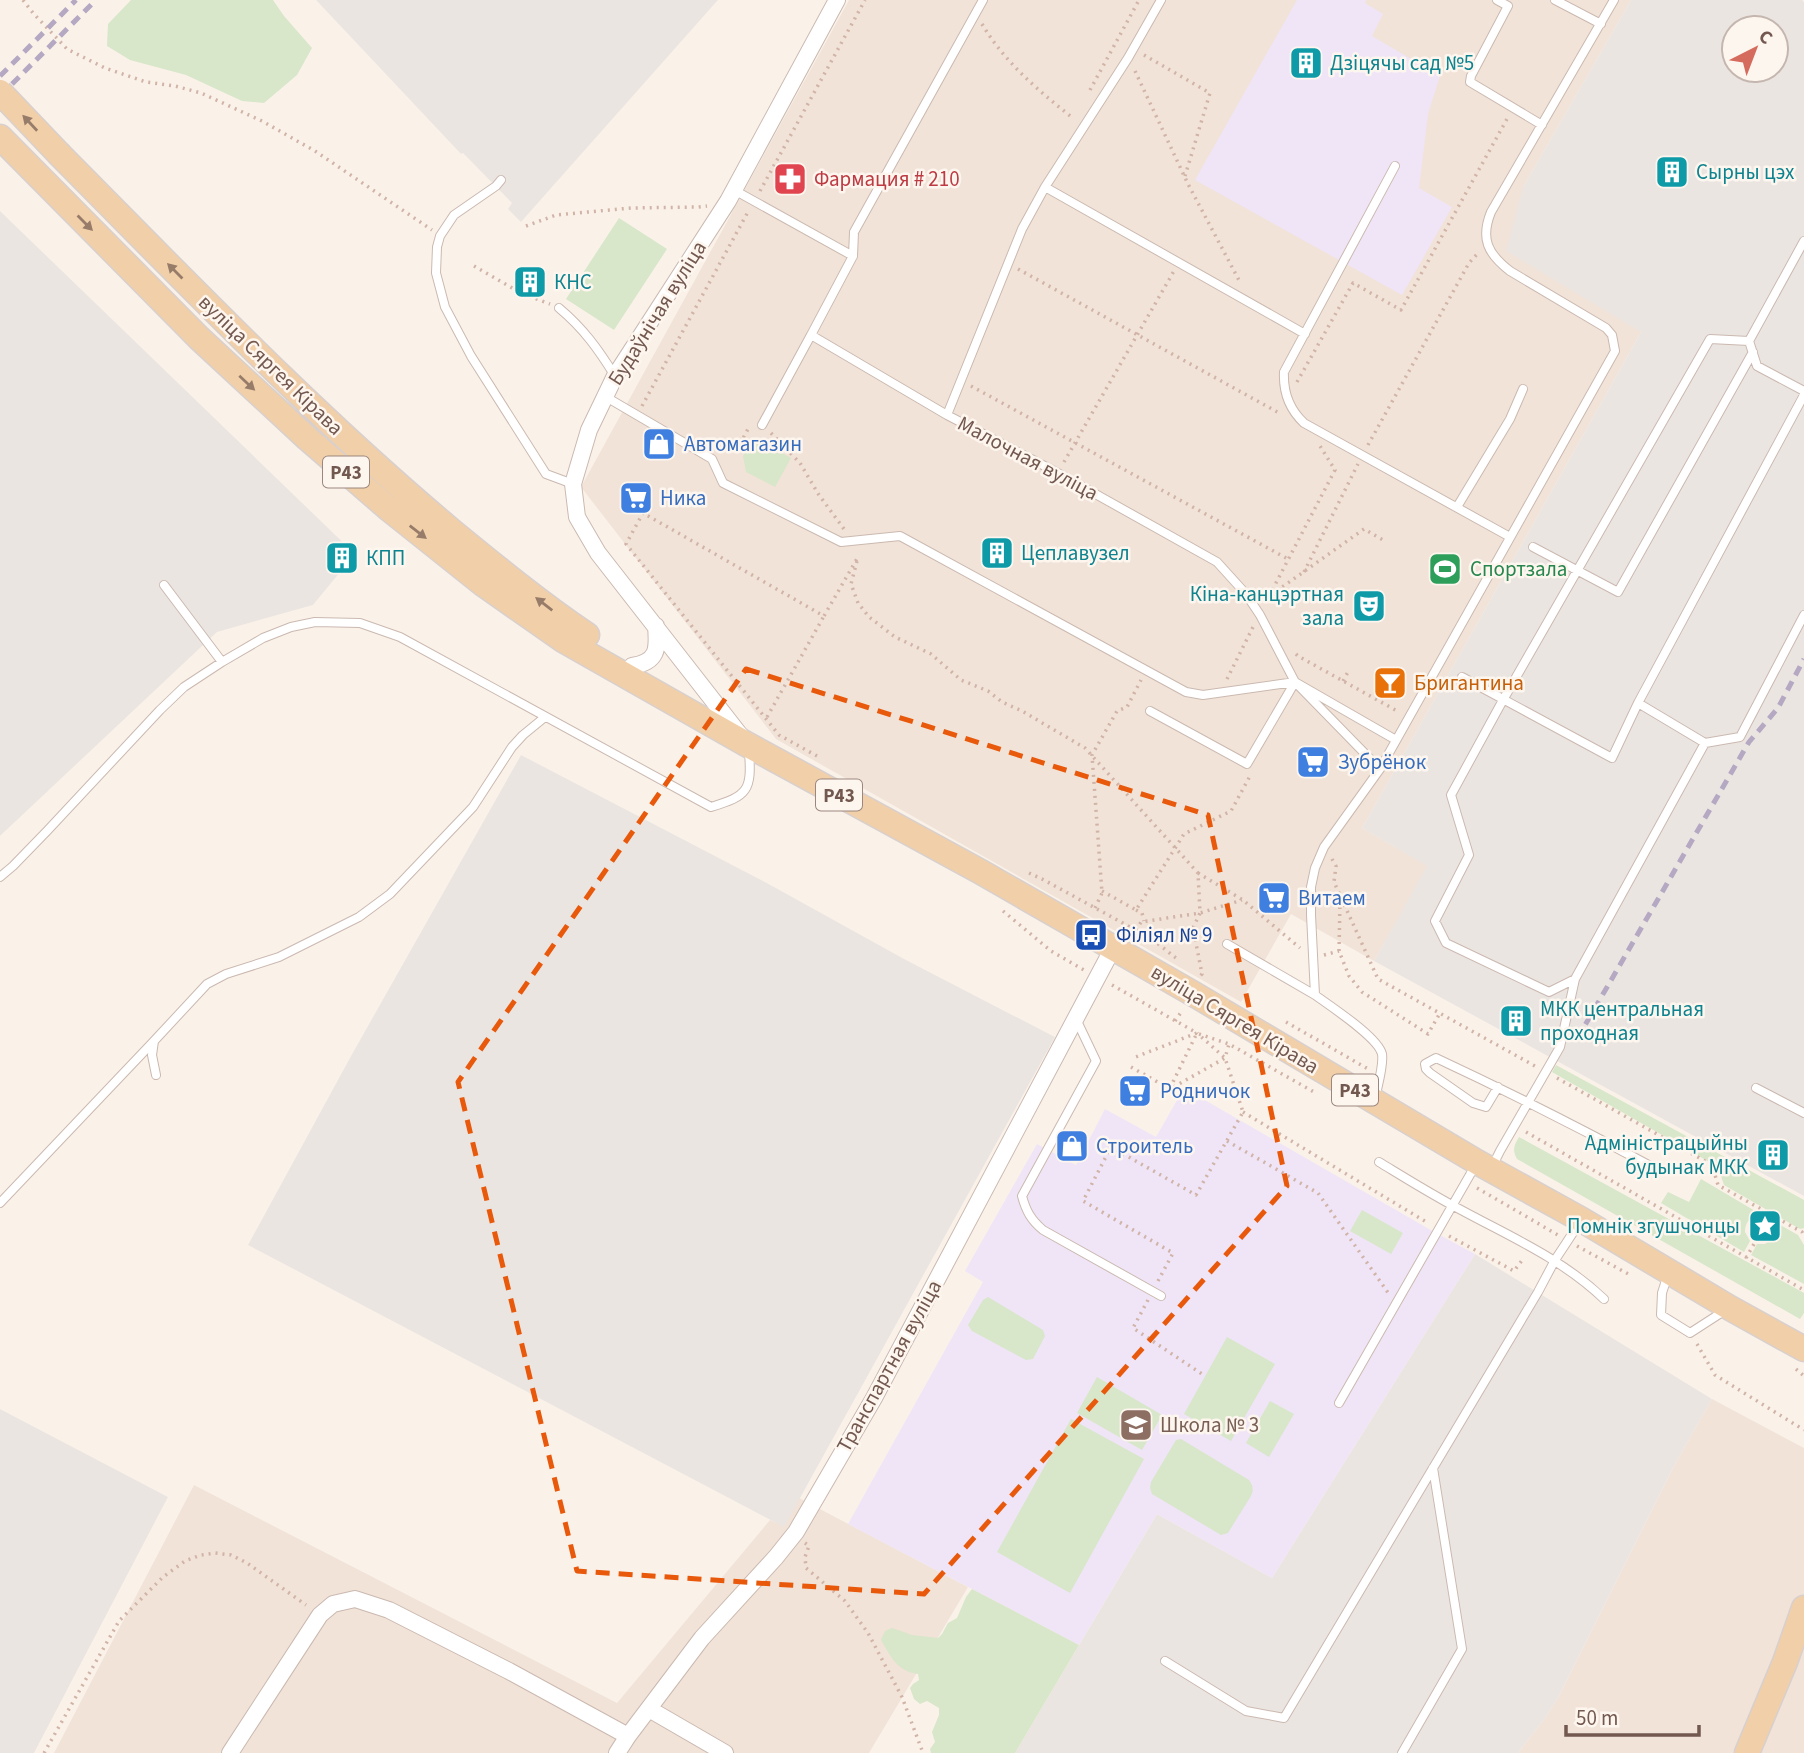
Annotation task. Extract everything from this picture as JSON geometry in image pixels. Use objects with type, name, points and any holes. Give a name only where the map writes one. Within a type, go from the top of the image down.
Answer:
[{"type":"main road","name":"вуліца Сяргея Кірава","points":[[0,92],[258,355],[394,482],[510,579],[564,619],[632,666],[703,705],[748,745],[981,872],[1484,1166],[1582,1220],[1730,1308],[1798,1358]]},
{"type":"main road","name":"вуліца Сяргея Кірава","points":[[0,137],[199,338],[389,509],[483,584],[564,640],[703,705]]},
{"type":"main road","points":[[1748,1753],[1804,1608]]},
{"type":"street","name":"Будаўнічая вуліца","points":[[703,705],[656,626],[598,553],[576,517],[573,484],[589,430],[615,376],[731,195],[837,0]]},
{"type":"street","points":[[632,666],[644,664],[654,656],[658,645],[656,626]]},
{"type":"street","name":"Транспартная вуліца","points":[[617,1753],[702,1638],[796,1532],[874,1398],[1113,948]]},
{"type":"street","points":[[230,1753],[320,1615],[333,1604],[355,1599],[389,1610],[628,1736]]},
{"type":"street","points":[[649,1709],[725,1753]]},
{"type":"lane","points":[[762,425],[853,256],[854,232],[983,0]]},
{"type":"lane","name":"Малочная вуліца","points":[[1161,0],[1128,58],[1045,187],[1022,229],[947,415],[1058,473],[1217,562],[1246,594],[1260,615],[1295,682],[1380,769]]},
{"type":"lane","points":[[1497,0],[1509,3],[1470,82],[1542,125]]},
{"type":"lane","points":[[1555,0],[1601,24]]},
{"type":"lane","points":[[1315,995],[1311,887],[1324,846],[1380,769],[1615,351],[1612,335],[1606,328],[1510,271],[1490,252],[1487,243],[1487,222],[1491,212],[1614,0]]},
{"type":"lane","points":[[1395,166],[1284,372],[1283,385],[1292,408],[1304,423],[1510,537]]},
{"type":"lane","points":[[501,180],[454,215],[440,236],[436,273],[444,307],[471,356],[546,474],[573,484]]},
{"type":"lane","points":[[1045,187],[1305,334]]},
{"type":"lane","points":[[731,195],[754,201],[853,256]]},
{"type":"lane","points":[[1462,677],[1612,758],[1638,703],[1804,393],[1757,366],[1749,341],[1804,241]]},
{"type":"lane","points":[[559,308],[592,340],[615,376]]},
{"type":"lane","points":[[811,335],[947,415]]},
{"type":"lane","points":[[1575,979],[1549,992],[1446,943],[1435,921],[1469,855],[1451,795],[1710,339],[1749,341]]},
{"type":"lane","points":[[1533,547],[1618,592],[1753,352]]},
{"type":"lane","points":[[1457,507],[1510,419],[1523,389]]},
{"type":"lane","points":[[606,397],[712,459],[723,483],[841,542],[900,536],[1186,692],[1203,695],[1295,682],[1396,740]]},
{"type":"lane","points":[[164,585],[222,662]]},
{"type":"lane","points":[[1638,703],[1704,743],[1740,737],[1804,615]]},
{"type":"lane","points":[[0,877],[184,687],[263,638],[291,627],[315,622],[360,623],[400,637],[711,807],[732,801],[743,793],[750,772],[748,745]]},
{"type":"lane","points":[[1150,711],[1247,764],[1295,682]]},
{"type":"lane","points":[[0,1203],[207,984],[226,974],[279,957],[359,917],[382,901],[473,807],[512,747],[545,717]]},
{"type":"lane","points":[[1339,1403],[1452,1206],[1484,1166],[1500,1151],[1560,1047],[1575,979],[1704,743]]},
{"type":"lane","points":[[1227,944],[1315,995],[1373,1040],[1381,1052],[1382,1064],[1375,1102]]},
{"type":"lane","points":[[1076,1019],[1096,1061],[1022,1196],[1025,1207],[1031,1220],[1042,1230],[1161,1296]]},
{"type":"lane","points":[[154,1041],[152,1055],[156,1075]]},
{"type":"lane","points":[[1498,1087],[1486,1107],[1473,1103],[1430,1073],[1425,1064],[1436,1058],[1529,1101],[1656,1169]]},
{"type":"lane","points":[[1756,1088],[1804,1112]]},
{"type":"lane","points":[[1379,1162],[1452,1206],[1555,1260],[1604,1299]]},
{"type":"lane","points":[[1165,1661],[1246,1711],[1284,1718],[1555,1260],[1582,1220]]},
{"type":"lane","points":[[1668,1271],[1662,1293],[1661,1315],[1690,1333],[1730,1308]]},
{"type":"lane","points":[[1402,1753],[1462,1649],[1433,1468]]},
{"type":"path","points":[[23,0],[67,49],[105,68],[146,82],[201,93],[262,121],[315,151],[440,236]]},
{"type":"path","points":[[637,416],[865,0]]},
{"type":"path","points":[[976,13],[994,44],[1013,67],[1074,119]]},
{"type":"path","points":[[1133,49],[1210,93],[1185,176]]},
{"type":"path","points":[[1128,58],[1251,304]]},
{"type":"path","points":[[1294,387],[1353,283],[1401,310],[1513,108]]},
{"type":"path","points":[[526,226],[556,215],[631,208],[698,207],[731,195]]},
{"type":"path","points":[[1304,572],[1363,455],[1468,263],[1487,243]]},
{"type":"path","points":[[1007,263],[1284,415]]},
{"type":"path","points":[[1058,473],[1178,263]]},
{"type":"path","points":[[474,266],[522,293],[559,308]]},
{"type":"path","points":[[962,381],[1289,559]]},
{"type":"path","points":[[737,450],[752,421],[762,425],[800,463],[853,541]]},
{"type":"path","points":[[1220,693],[1335,470],[1304,423]]},
{"type":"path","points":[[824,616],[643,513],[626,544],[779,735],[827,762]]},
{"type":"path","points":[[1269,597],[1364,529],[1385,541]]},
{"type":"path","points":[[766,718],[858,556],[851,584],[858,603],[875,622],[895,637],[931,654],[961,680],[988,691],[1002,702],[1085,748],[1198,873],[1242,900],[1312,959],[1339,951]]},
{"type":"path","points":[[1291,646],[1298,656],[1409,718]]},
{"type":"path","points":[[1343,681],[1349,670]]},
{"type":"path","points":[[1095,908],[1102,891],[1092,755],[1118,711],[1127,707],[1146,671]]},
{"type":"path","points":[[1136,910],[1184,834],[1231,811],[1252,772]]},
{"type":"path","points":[[1019,869],[1152,939],[1184,964]]},
{"type":"path","points":[[1193,969],[1202,974],[1193,928],[1200,913],[1198,873]]},
{"type":"path","points":[[1102,891],[1142,913],[1144,921]]},
{"type":"path","points":[[1340,897],[1339,951],[1349,976],[1362,992],[1428,1034],[1440,1013]]},
{"type":"path","points":[[1136,930],[1144,921],[1200,913],[1242,900]]},
{"type":"path","points":[[1051,951],[1197,1033],[1224,1058],[1243,1112],[1438,1229],[1514,1271],[1523,1259],[1555,1260]]},
{"type":"path","points":[[1283,1020],[1379,1075]]},
{"type":"path","points":[[1133,1058],[1197,1033]]},
{"type":"path","points":[[1170,1088],[1197,1033]]},
{"type":"path","points":[[1170,1088],[1224,1058],[1229,1044]]},
{"type":"path","points":[[1131,1067],[1170,1088]]},
{"type":"path","points":[[1205,1376],[1133,1328],[1173,1253],[1083,1201],[1111,1147],[1196,1195],[1243,1112]]},
{"type":"path","points":[[1515,1126],[1804,1290]]},
{"type":"path","points":[[1227,1141],[1318,1193],[1396,1304]]},
{"type":"path","points":[[1768,1221],[1771,1215]]},
{"type":"path","points":[[1762,1220],[1768,1221],[1772,1226],[1771,1233],[1767,1237],[1758,1237],[1753,1230],[1755,1224],[1762,1220]]},
{"type":"path","points":[[1746,1258],[1758,1237]]},
{"type":"path","points":[[1695,1343],[1715,1375],[1804,1430]]},
{"type":"path","points":[[1798,1358],[1804,1376]]},
{"type":"path","points":[[796,1532],[809,1546],[805,1557],[806,1568],[845,1601],[868,1633],[902,1697],[923,1753]]},
{"type":"path","points":[[44,1753],[119,1621],[163,1577],[185,1561],[215,1553],[230,1555],[247,1563],[320,1615]]},
{"type":"highlighted area","points":[[746,669],[1208,815],[1287,1186],[924,1594],[577,1571],[458,1082]]},
{"type":"shaded area","points":[[316,0],[718,0],[521,222],[508,209],[512,203],[463,153],[461,154]]},
{"type":"shaded area","points":[[849,0],[1631,0],[1523,187],[1641,332],[1362,828],[1428,866],[1374,961],[1291,914],[1241,1002],[776,739],[581,487]]},
{"type":"shaded area","points":[[1297,0],[1366,0],[1365,3],[1383,14],[1372,36],[1440,76],[1428,114],[1419,188],[1452,207],[1402,295],[1195,180]]},
{"type":"shaded area","points":[[1631,0],[1804,2],[1804,1196],[1374,961],[1427,866],[1362,828],[1641,332],[1506,251],[1523,187]]},
{"type":"shaded area","points":[[0,211],[355,554],[313,605],[217,632],[0,836]]},
{"type":"shaded area","points":[[521,755],[1055,1037],[784,1527],[248,1245]]},
{"type":"shaded area","name":"Школа № 3","points":[[1184,1088],[1475,1254],[1272,1578],[1157,1514],[1079,1645],[848,1524],[983,1282],[965,1271],[1037,1144],[1076,1165],[1105,1109],[1156,1137]]},
{"type":"shaded area","points":[[1475,1254],[1712,1399],[1674,1466],[1559,1696],[1518,1753],[1015,1753],[1157,1514],[1272,1578]]},
{"type":"shaded area","points":[[1712,1399],[1804,1448],[1804,1753],[1518,1753],[1559,1696],[1674,1466]]},
{"type":"shaded area","points":[[0,1409],[168,1497],[34,1753],[0,1753]]},
{"type":"shaded area","points":[[194,1485],[617,1703],[770,1520],[784,1526],[799,1498],[968,1587],[869,1753],[54,1753]]},
{"type":"green space","points":[[131,0],[273,0],[312,48],[297,75],[264,103],[242,101],[186,75],[130,60],[107,46],[108,24]]},
{"type":"green space","points":[[619,218],[667,249],[614,330],[566,299]]},
{"type":"green space","points":[[754,437],[791,458],[775,487],[746,472],[743,456]]},
{"type":"green space","points":[[1556,1065],[1804,1200],[1804,1228],[1800,1229],[1724,1185],[1718,1167],[1552,1072]]},
{"type":"green space","points":[[1519,1137],[1804,1293],[1804,1313],[1800,1319],[1517,1159],[1514,1148]]},
{"type":"green space","points":[[1701,1179],[1762,1215],[1752,1218],[1746,1224],[1745,1232],[1750,1241],[1744,1252],[1661,1203],[1668,1192],[1689,1202]]},
{"type":"green space","points":[[1362,1210],[1403,1233],[1391,1254],[1350,1231]]},
{"type":"green space","points":[[1775,1222],[1798,1235],[1804,1245],[1804,1284],[1751,1255],[1757,1244],[1765,1244],[1775,1237]]},
{"type":"green space","points":[[988,1297],[1043,1330],[1045,1336],[1033,1359],[1026,1360],[972,1331],[968,1325],[983,1300]]},
{"type":"green space","points":[[1227,1337],[1275,1364],[1231,1441],[1184,1414]]},
{"type":"green space","points":[[1097,1377],[1162,1415],[1142,1450],[1077,1413]]},
{"type":"green space","points":[[1270,1401],[1294,1414],[1269,1457],[1246,1443]]},
{"type":"green space","points":[[1071,1419],[1144,1459],[1070,1593],[997,1552]]},
{"type":"green space","points":[[1181,1439],[1249,1480],[1251,1484],[1251,1496],[1228,1533],[1221,1535],[1152,1494],[1151,1482],[1176,1440]]},
{"type":"green space","points":[[972,1589],[1079,1645],[1015,1753],[931,1753],[930,1749],[935,1742],[932,1732],[939,1708],[927,1701],[920,1704],[914,1699],[910,1688],[919,1680],[918,1674],[900,1666],[881,1640],[885,1631],[892,1628],[912,1635],[938,1638],[948,1623],[957,1618]]},
{"type":"railway","points":[[0,76],[76,0]]},
{"type":"railway","points":[[0,96],[96,0]]},
{"type":"railway","points":[[1577,1039],[1749,742],[1778,708],[1804,659]]},
{"type":"place","name":"Дзіцячы сад №5","points":[[1306,63]]},
{"type":"place","name":"Сырны цэх","points":[[1672,172]]},
{"type":"place","name":"Фармация # 210","points":[[790,179]]},
{"type":"place","name":"КНС","points":[[530,282]]},
{"type":"place","name":"Автомагазин","points":[[659,444]]},
{"type":"place","name":"Ника","points":[[636,498]]},
{"type":"place","name":"Цеплавузел","points":[[997,553]]},
{"type":"place","name":"КПП","points":[[342,558]]},
{"type":"place","name":"Спортзала","points":[[1445,569]]},
{"type":"place","name":"Кіна-канцэртная зала","points":[[1369,606]]},
{"type":"place","name":"Бригантина","points":[[1390,683]]},
{"type":"place","name":"Зубрёнок","points":[[1313,762]]},
{"type":"place","name":"Витаем","points":[[1274,898]]},
{"type":"place","name":"Філіял № 9","points":[[1091,935]]},
{"type":"place","name":"МКК центральная проходная","points":[[1516,1021]]},
{"type":"place","name":"Родничок","points":[[1135,1091]]},
{"type":"place","name":"Строитель","points":[[1072,1146]]},
{"type":"place","name":"Адміністрацыйны будынак МКК","points":[[1773,1155]]},
{"type":"place","name":"Помнік згушчонцы","points":[[1765,1226]]},
{"type":"place","name":"Школа № 3","points":[[1136,1425]]}]
